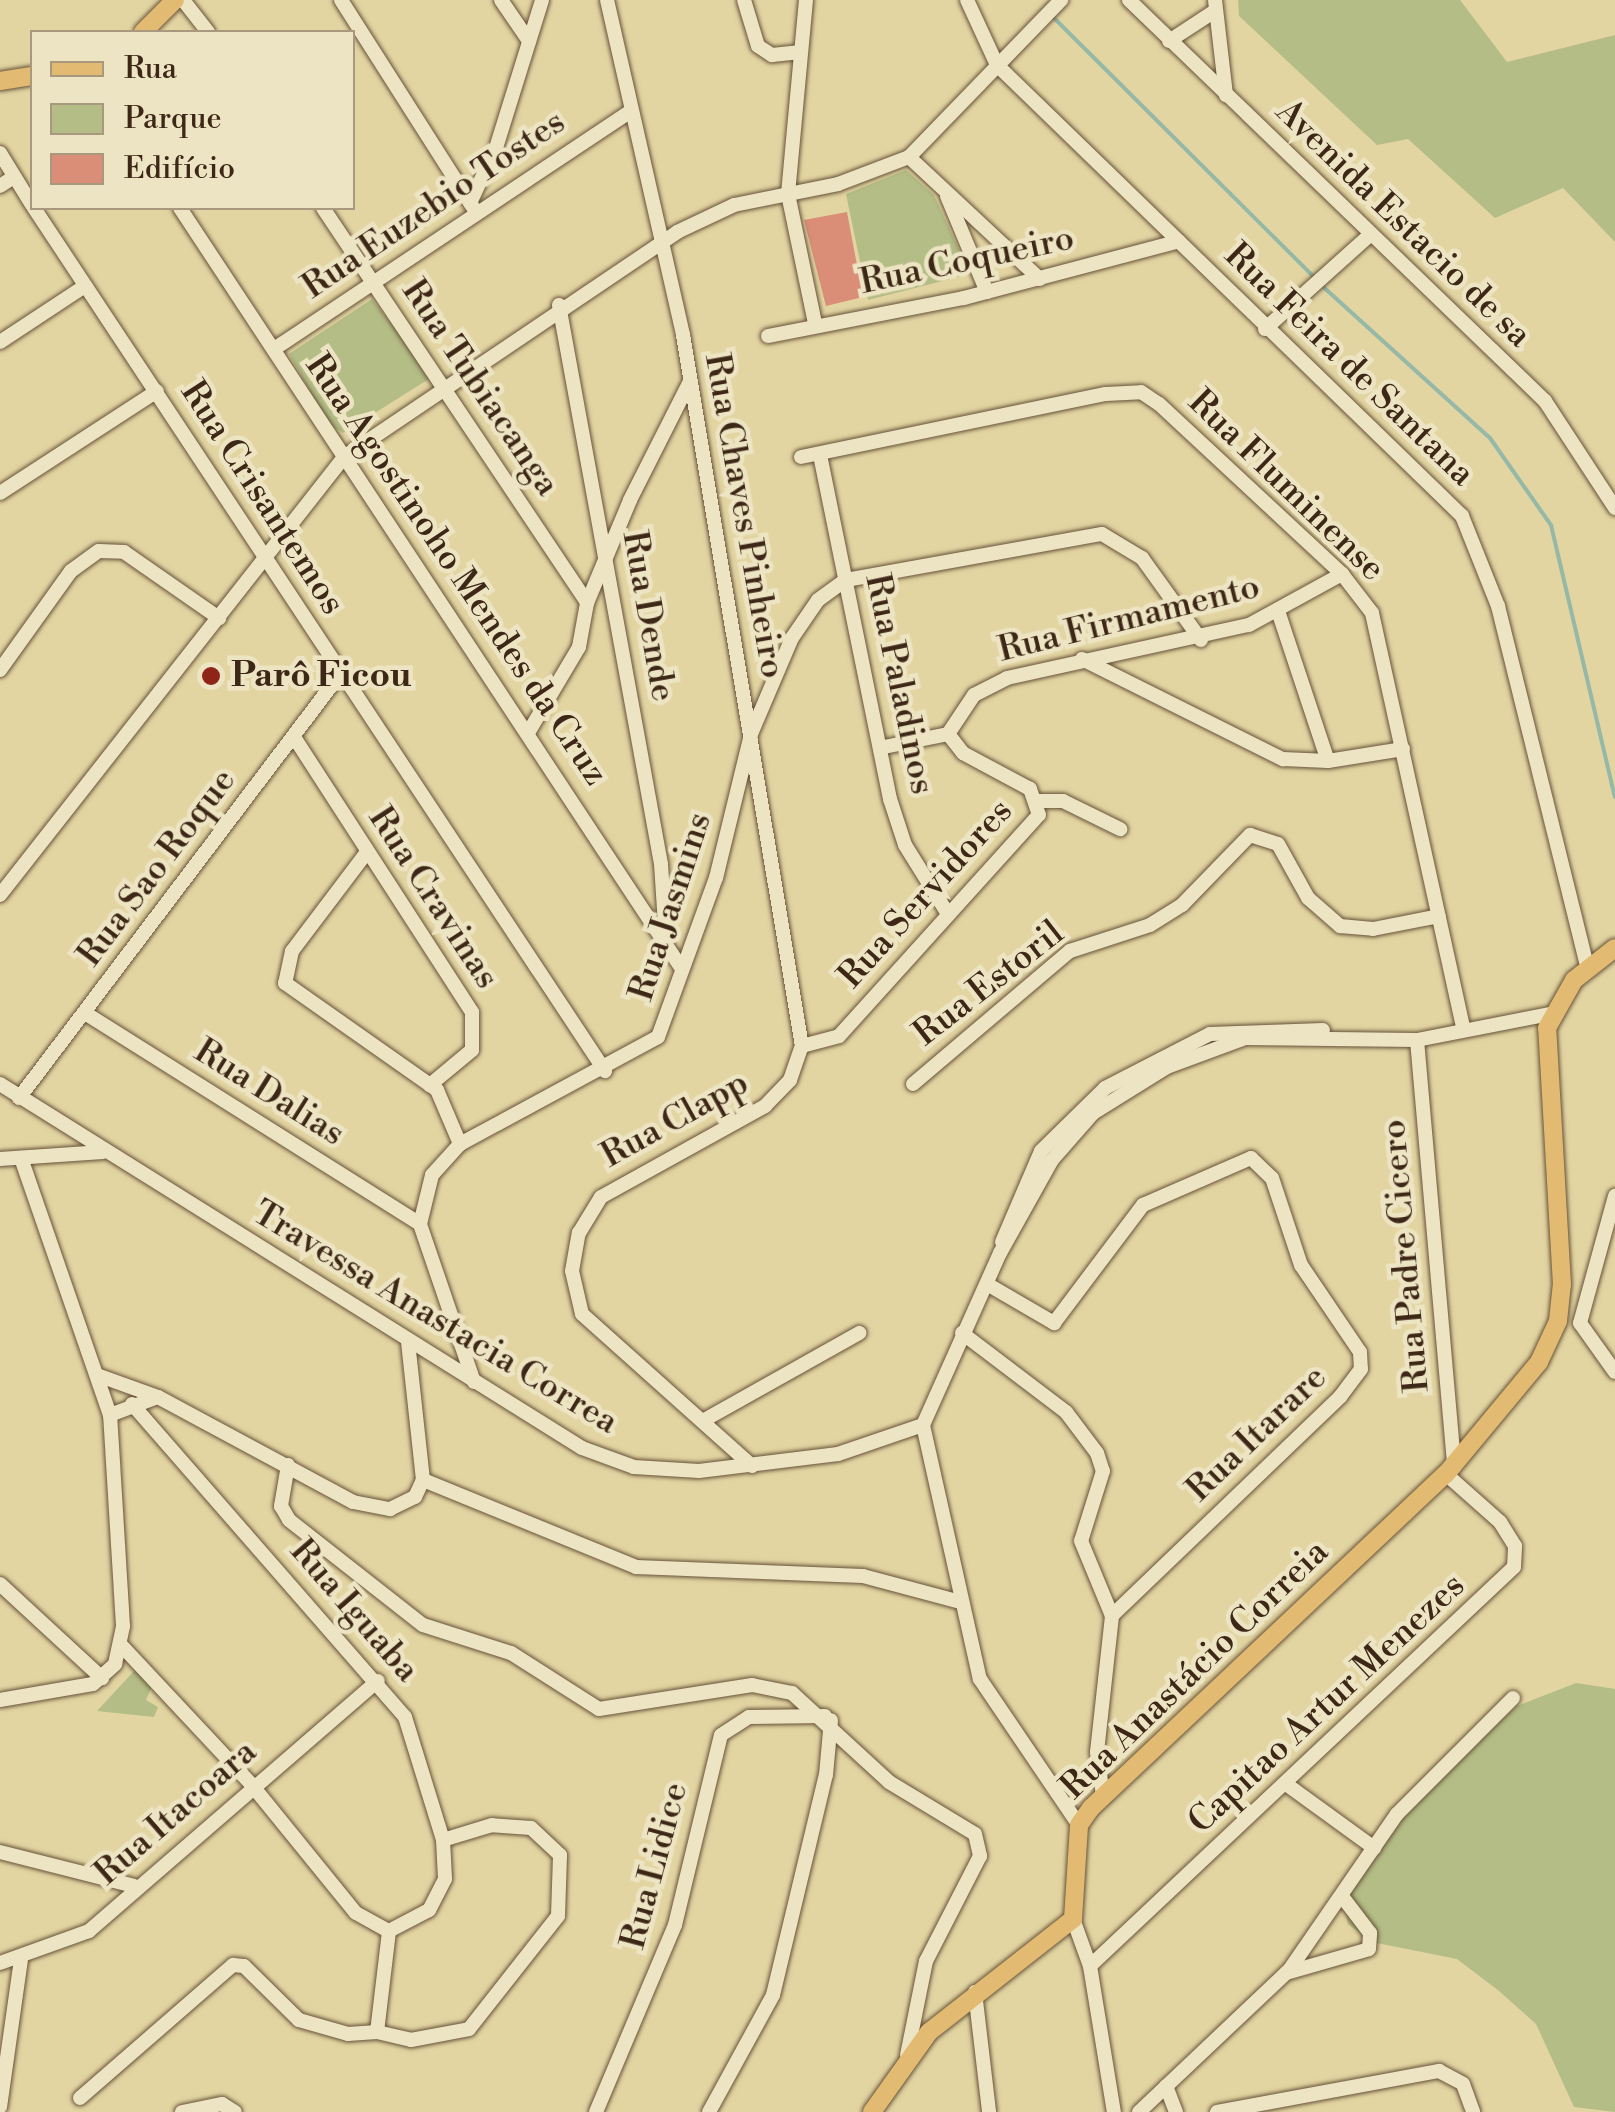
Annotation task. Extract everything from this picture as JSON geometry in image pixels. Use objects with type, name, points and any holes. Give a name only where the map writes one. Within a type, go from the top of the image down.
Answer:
[{"type":"main road","points":[[145,30],[174,0]]},
{"type":"main road","points":[[0,81],[30,76]]},
{"type":"main road","points":[[1550,1014],[1587,966],[1615,948]]},
{"type":"main road","name":"Rua Anastácio Correia","points":[[1073,1919],[1078,1825],[1104,1796],[1450,1470],[1539,1362],[1558,1321],[1550,1014]]},
{"type":"main road","points":[[872,2112],[907,2056],[976,1992],[1073,1919]]},
{"type":"street","points":[[183,0],[206,30]]},
{"type":"street","points":[[341,0],[473,207]]},
{"type":"street","points":[[501,0],[529,41]]},
{"type":"street","points":[[473,207],[542,0]]},
{"type":"street","name":"Rua Chaves Pinheiro","points":[[607,0],[689,383],[752,734],[802,1046]]},
{"type":"street","points":[[744,0],[758,46],[772,55],[800,52]]},
{"type":"street","points":[[806,0],[788,194],[815,323]]},
{"type":"street","name":"Rua Feira de Santana","points":[[967,0],[998,65],[1266,329],[1434,484],[1474,537],[1498,606],[1587,966]]},
{"type":"street","name":"Avenida Estacio de sa","points":[[1129,0],[1546,401],[1615,508]]},
{"type":"street","points":[[0,895],[344,457],[559,305],[658,243],[734,205],[788,194],[909,157],[1054,3]]},
{"type":"street","points":[[1169,41],[1215,5]]},
{"type":"street","points":[[1215,5],[1226,96]]},
{"type":"street","name":"Rua Euzebio Tostes","points":[[274,349],[473,207],[629,112]]},
{"type":"street","name":"Rua Crisantemos","points":[[0,153],[30,201]]},
{"type":"street","points":[[909,157],[1040,278]]},
{"type":"street","points":[[0,186],[14,177]]},
{"type":"street","points":[[946,193],[986,292]]},
{"type":"street","name":"Rua Crisantemos","points":[[36,210],[605,1071]]},
{"type":"street","name":"Rua Agostinoho Mendes da Cruz","points":[[181,210],[680,966]]},
{"type":"street","name":"Rua Tubiacanga","points":[[324,210],[446,386],[587,603]]},
{"type":"street","points":[[1266,329],[1371,234]]},
{"type":"street","name":"Rua Coqueiro","points":[[768,336],[815,323],[986,292],[1178,241]]},
{"type":"street","points":[[0,342],[85,286]]},
{"type":"street","name":"Rua Dende","points":[[559,305],[661,864],[666,940]]},
{"type":"street","points":[[528,733],[578,647],[587,603],[666,423],[689,383]]},
{"type":"street","points":[[0,493],[156,391]]},
{"type":"street","name":"Rua Fluminense","points":[[801,456],[1141,392],[1342,574],[1376,624],[1464,1030]]},
{"type":"street","points":[[666,423],[693,422]]},
{"type":"street","name":"Rua Paladinos","points":[[820,455],[905,846],[948,914]]},
{"type":"street","points":[[599,510],[626,511]]},
{"type":"street","points":[[846,580],[1102,534],[1142,558],[1201,640]]},
{"type":"street","points":[[0,670],[71,571],[98,551],[124,552],[219,618]]},
{"type":"street","name":"Rua Firmamento","points":[[948,734],[980,690],[1081,658],[1201,640],[1279,614],[1342,574]]},
{"type":"street","name":"Rua Jasmins","points":[[420,1224],[432,1176],[460,1144],[605,1071],[658,1037],[680,966],[716,878],[752,734],[800,624],[846,580]]},
{"type":"street","points":[[1279,614],[1328,761]]},
{"type":"street","points":[[1081,658],[1256,748],[1328,761],[1403,749]]},
{"type":"street","name":"Rua Sao Roque","points":[[18,1098],[340,673]]},
{"type":"street","points":[[884,747],[948,734]]},
{"type":"street","name":"Rua Servidores","points":[[802,1046],[839,1036],[1033,826],[1038,801],[963,753],[948,734]]},
{"type":"street","name":"Rua Cravinas","points":[[294,737],[472,1012],[472,1050],[430,1085]]},
{"type":"street","points":[[1038,801],[1063,801],[1120,829]]},
{"type":"street","name":"Rua Estoril","points":[[913,1084],[1070,951],[1150,926],[1182,906],[1250,835],[1278,844],[1308,898],[1340,926],[1373,930],[1439,916]]},
{"type":"street","points":[[367,852],[292,951],[285,984],[430,1085],[452,1114],[460,1144]]},
{"type":"street","name":"Rua Dalias","points":[[85,1013],[420,1224]]},
{"type":"street","points":[[1078,1825],[987,1692],[957,1601],[923,1425],[962,1333],[988,1284],[1013,1203],[1041,1151],[1082,1104],[1126,1076],[1230,1028],[1298,1026],[1355,1040],[1416,1040],[1550,1014]]},
{"type":"street","name":"Rua Padre Cicero","points":[[1416,1040],[1450,1470]]},
{"type":"street","name":"Rua Clapp","points":[[752,1466],[706,1419],[582,1314],[572,1289],[579,1234],[618,1181],[766,1106],[790,1080],[802,1046]]},
{"type":"street","name":"Travessa Anastacia Correa","points":[[0,1084],[582,1448],[634,1467],[752,1466],[880,1444],[923,1425]]},
{"type":"street","points":[[0,1158],[104,1152]]},
{"type":"street","points":[[0,1700],[83,1689],[102,1678],[121,1646],[110,1416],[98,1375],[61,1291],[20,1158]]},
{"type":"street","name":"Rua Itarare","points":[[988,1284],[1054,1322],[1144,1205],[1252,1158],[1277,1189],[1300,1265],[1357,1342],[1362,1369],[1340,1398],[1112,1616]]},
{"type":"street","points":[[1580,1323],[1615,1196]]},
{"type":"street","points":[[420,1224],[475,1382]]},
{"type":"street","points":[[1558,1321],[1580,1323],[1615,1372]]},
{"type":"street","points":[[706,1419],[859,1333]]},
{"type":"street","points":[[962,1333],[1066,1412],[1097,1453],[1103,1471],[1081,1541],[1112,1616],[1097,1752],[1104,1796]]},
{"type":"street","points":[[98,1375],[158,1397],[371,1509],[406,1503],[424,1480],[408,1341]]},
{"type":"street","points":[[110,1416],[132,1404],[158,1397]]},
{"type":"street","name":"Rua Iguaba","points":[[132,1404],[378,1681],[405,1717],[444,1840],[439,1897],[416,1922],[389,1931]]},
{"type":"street","points":[[288,1466],[282,1512],[364,1585],[423,1625],[511,1652],[584,1703],[627,1708],[752,1685],[792,1692],[828,1718],[889,1782],[981,1843],[926,1961],[907,2056]]},
{"type":"street","name":"Capitao Artur Menezes","points":[[1090,1966],[1514,1567],[1515,1546],[1500,1522],[1450,1470]]},
{"type":"street","points":[[424,1480],[636,1567],[863,1576],[957,1601]]},
{"type":"street","points":[[0,1584],[102,1678]]},
{"type":"street","points":[[121,1646],[251,1784],[356,1913],[389,1931],[377,2032]]},
{"type":"street","name":"Rua Itacoara","points":[[0,1963],[21,1960],[89,1932],[134,1886],[251,1784],[378,1681]]},
{"type":"street","points":[[1073,1919],[1090,1966],[1114,2107],[1139,2112],[1286,1973],[1428,1778],[1513,1698]]},
{"type":"street","name":"Rua Lidice","points":[[596,2112],[675,1926],[721,1735],[749,1718],[828,1718]]},
{"type":"street","points":[[709,2112],[765,2015],[781,1970],[826,1776],[828,1718]]},
{"type":"street","points":[[1286,1784],[1374,1848]]},
{"type":"street","points":[[80,2098],[227,1968],[244,1966],[299,2020],[348,2034],[377,2032],[411,2040],[469,2029],[558,1916],[560,1855],[531,1828],[492,1824],[444,1840]]},
{"type":"street","points":[[0,1852],[134,1886]]},
{"type":"street","points":[[1286,1973],[1369,1950],[1370,1933],[1344,1898]]},
{"type":"street","points":[[0,2106],[21,1960]]},
{"type":"street","points":[[976,1992],[989,2112]]},
{"type":"street","points":[[1217,2112],[1439,2071],[1462,2084],[1473,2112]]},
{"type":"street","points":[[1166,2086],[1176,2112]]},
{"type":"street","points":[[182,2112],[222,2104],[235,2112]]},
{"type":"green space","points":[[1238,0],[1460,0],[1507,62],[1615,35],[1615,242],[1563,188],[1495,218],[1408,139],[1377,145],[1239,16]]},
{"type":"green space","points":[[906,170],[934,195],[970,274],[868,300],[846,194]]},
{"type":"green space","points":[[372,299],[432,377],[343,433],[329,424],[289,354]]},
{"type":"green space","points":[[135,1670],[153,1684],[146,1700],[158,1707],[154,1717],[97,1711]]},
{"type":"green space","points":[[1576,1683],[1615,1689],[1615,2112],[1574,2107],[1536,2024],[1457,1959],[1372,1942],[1348,1924],[1344,1906],[1353,1877],[1404,1808],[1517,1706]]},
{"type":"building","points":[[847,212],[863,297],[826,306],[804,220]]},
{"type":"waterway","points":[[1052,16],[1314,277]]},
{"type":"waterway","points":[[1320,284],[1490,438],[1551,525],[1615,797]]},
{"type":"place","name":"Parô Ficou","points":[[211,676]]}]
